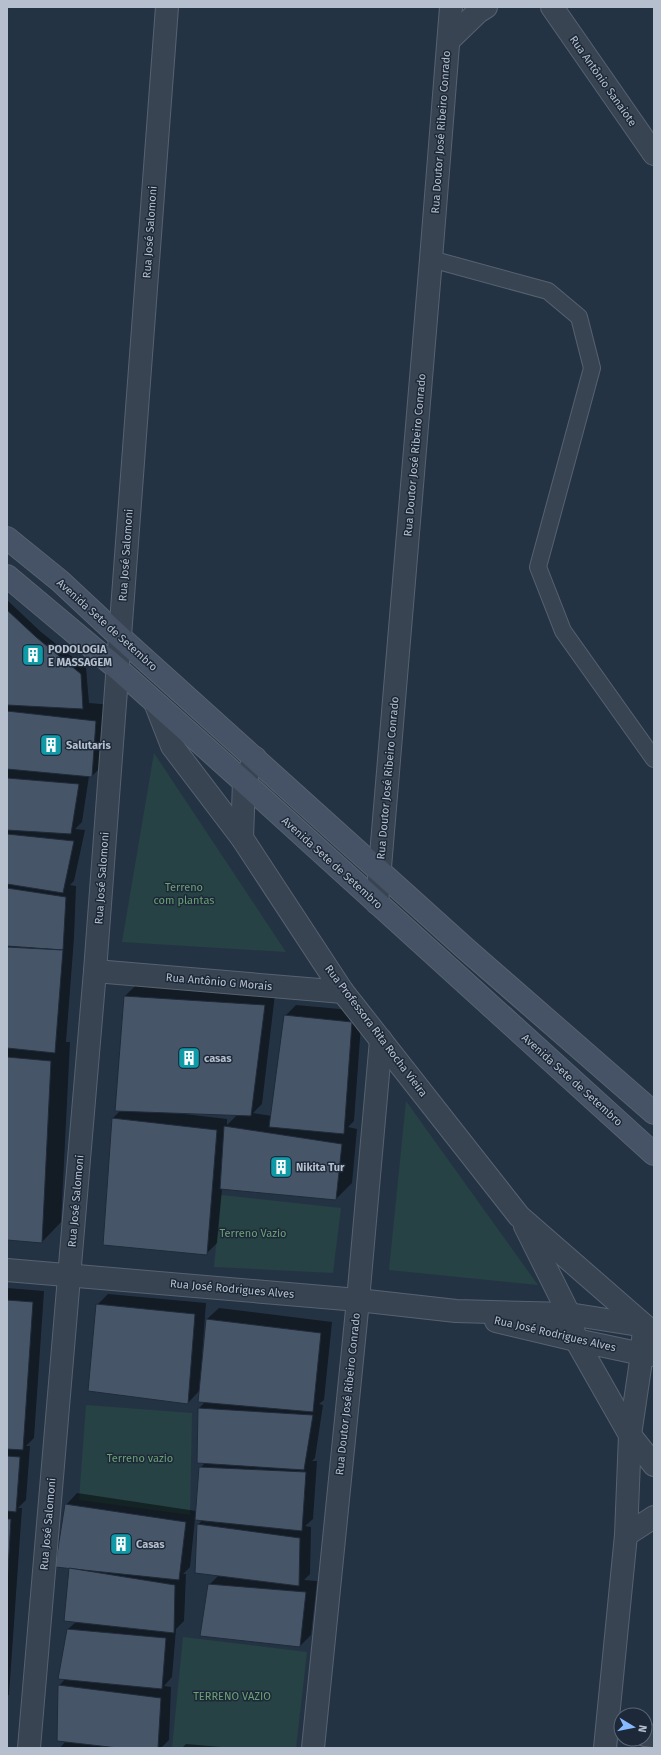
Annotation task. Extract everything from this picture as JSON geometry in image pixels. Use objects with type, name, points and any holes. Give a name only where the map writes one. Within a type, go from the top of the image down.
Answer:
[{"type":"street","name":"Rua José Salomoni","points":[[29,1748],[95,971],[167,7]]},
{"type":"street","name":"Rua Doutor José Ribeiro Conrado","points":[[377,903],[451,7]]},
{"type":"street","points":[[448,40],[478,12],[486,7]]},
{"type":"street","name":"Rua Antônio Sanaiote","points":[[552,7],[654,154]]},
{"type":"street","name":"Avenida Sete de Setembro","points":[[7,538],[60,582],[120,638],[380,872],[654,1113]]},
{"type":"street","name":"Avenida Sete de Setembro","points":[[7,576],[118,669],[654,1154]]},
{"type":"street","name":"Rua Professora Rita Rocha Vieira","points":[[156,705],[172,746],[242,838],[343,992],[519,1216],[570,1314],[576,1340],[630,1435],[654,1465]]},
{"type":"street","points":[[242,838],[244,782],[255,758]]},
{"type":"street","name":"Rua Antônio G Morais","points":[[95,971],[343,992]]},
{"type":"street","name":"Rua Doutor José Ribeiro Conrado","points":[[312,1748],[358,1300],[381,1040]]},
{"type":"street","name":"Rua Professora Rita Rocha Vieira","points":[[519,1216],[649,1327]]},
{"type":"street","name":"Rua José Rodrigues Alves","points":[[7,1270],[358,1300],[456,1311],[570,1314],[649,1327]]},
{"type":"street","name":"Rua José Rodrigues Alves","points":[[456,1311],[576,1340],[648,1354]]},
{"type":"street","points":[[611,1737],[626,1535],[630,1435],[648,1354],[649,1327]]},
{"type":"street","points":[[626,1535],[654,1517]]},
{"type":"lane","points":[[431,259],[548,290],[579,317],[592,368],[538,567],[563,631],[654,759]]},
{"type":"green space","name":"Terreno com plantas","points":[[154,753],[286,952],[122,942]]},
{"type":"green space","points":[[406,1101],[538,1285],[389,1270]]},
{"type":"green space","name":"Terreno Vazio","points":[[221,1195],[341,1208],[333,1273],[214,1267]]},
{"type":"green space","name":"Terreno vazio","points":[[86,1405],[192,1413],[190,1515],[79,1500]]},
{"type":"green space","name":"TERRENO VAZIO","points":[[183,1637],[307,1652],[296,1748],[172,1748]]},
{"type":"building","name":"PODOLOGIA E MASSAGEM","points":[[7,610],[36,637],[81,674],[83,709],[7,705]]},
{"type":"building","name":"Salutaris","points":[[7,711],[96,721],[92,777],[7,769]]},
{"type":"building","points":[[7,778],[79,784],[71,834],[7,830]]},
{"type":"building","points":[[7,834],[74,841],[63,893],[7,884]]},
{"type":"building","points":[[7,888],[66,897],[63,950],[7,946]]},
{"type":"building","points":[[7,947],[63,950],[55,1053],[7,1048]]},
{"type":"building","name":"casas","points":[[124,996],[265,1005],[251,1116],[115,1111]]},
{"type":"building","points":[[284,1015],[352,1022],[344,1134],[269,1127]]},
{"type":"building","points":[[7,1057],[51,1061],[42,1243],[7,1240]]},
{"type":"building","points":[[112,1118],[217,1130],[207,1255],[103,1245]]},
{"type":"building","name":"Nikita Tur","points":[[224,1126],[342,1144],[336,1200],[220,1189]]},
{"type":"building","points":[[7,1300],[33,1302],[23,1450],[7,1449]]},
{"type":"building","points":[[96,1304],[195,1314],[188,1404],[88,1391]]},
{"type":"building","points":[[206,1319],[321,1333],[313,1412],[198,1402]]},
{"type":"building","points":[[198,1408],[313,1415],[304,1470],[197,1463]]},
{"type":"building","points":[[7,1456],[20,1457],[16,1512],[7,1511]]},
{"type":"building","points":[[199,1467],[306,1472],[302,1531],[195,1520]]},
{"type":"building","name":"Casas","points":[[65,1504],[186,1522],[179,1580],[55,1567]]},
{"type":"building","points":[[7,1519],[11,1519],[7,1588]]},
{"type":"building","name":"Casas","points":[[197,1524],[300,1538],[299,1586],[195,1573]]},
{"type":"building","name":"Casas","points":[[69,1568],[175,1585],[174,1633],[64,1621]]},
{"type":"building","points":[[208,1584],[306,1592],[300,1647],[200,1636]]},
{"type":"building","points":[[67,1629],[166,1638],[162,1689],[58,1679]]},
{"type":"building","points":[[58,1685],[161,1698],[158,1748],[118,1748],[57,1741]]},
{"type":"place","name":"PODOLOGIA E MASSAGEM","points":[[33,655]]},
{"type":"place","name":"Salutaris","points":[[51,745]]},
{"type":"place","name":"casas","points":[[189,1058]]},
{"type":"place","name":"Nikita Tur","points":[[281,1167]]},
{"type":"place","name":"Casas","points":[[121,1544]]}]
